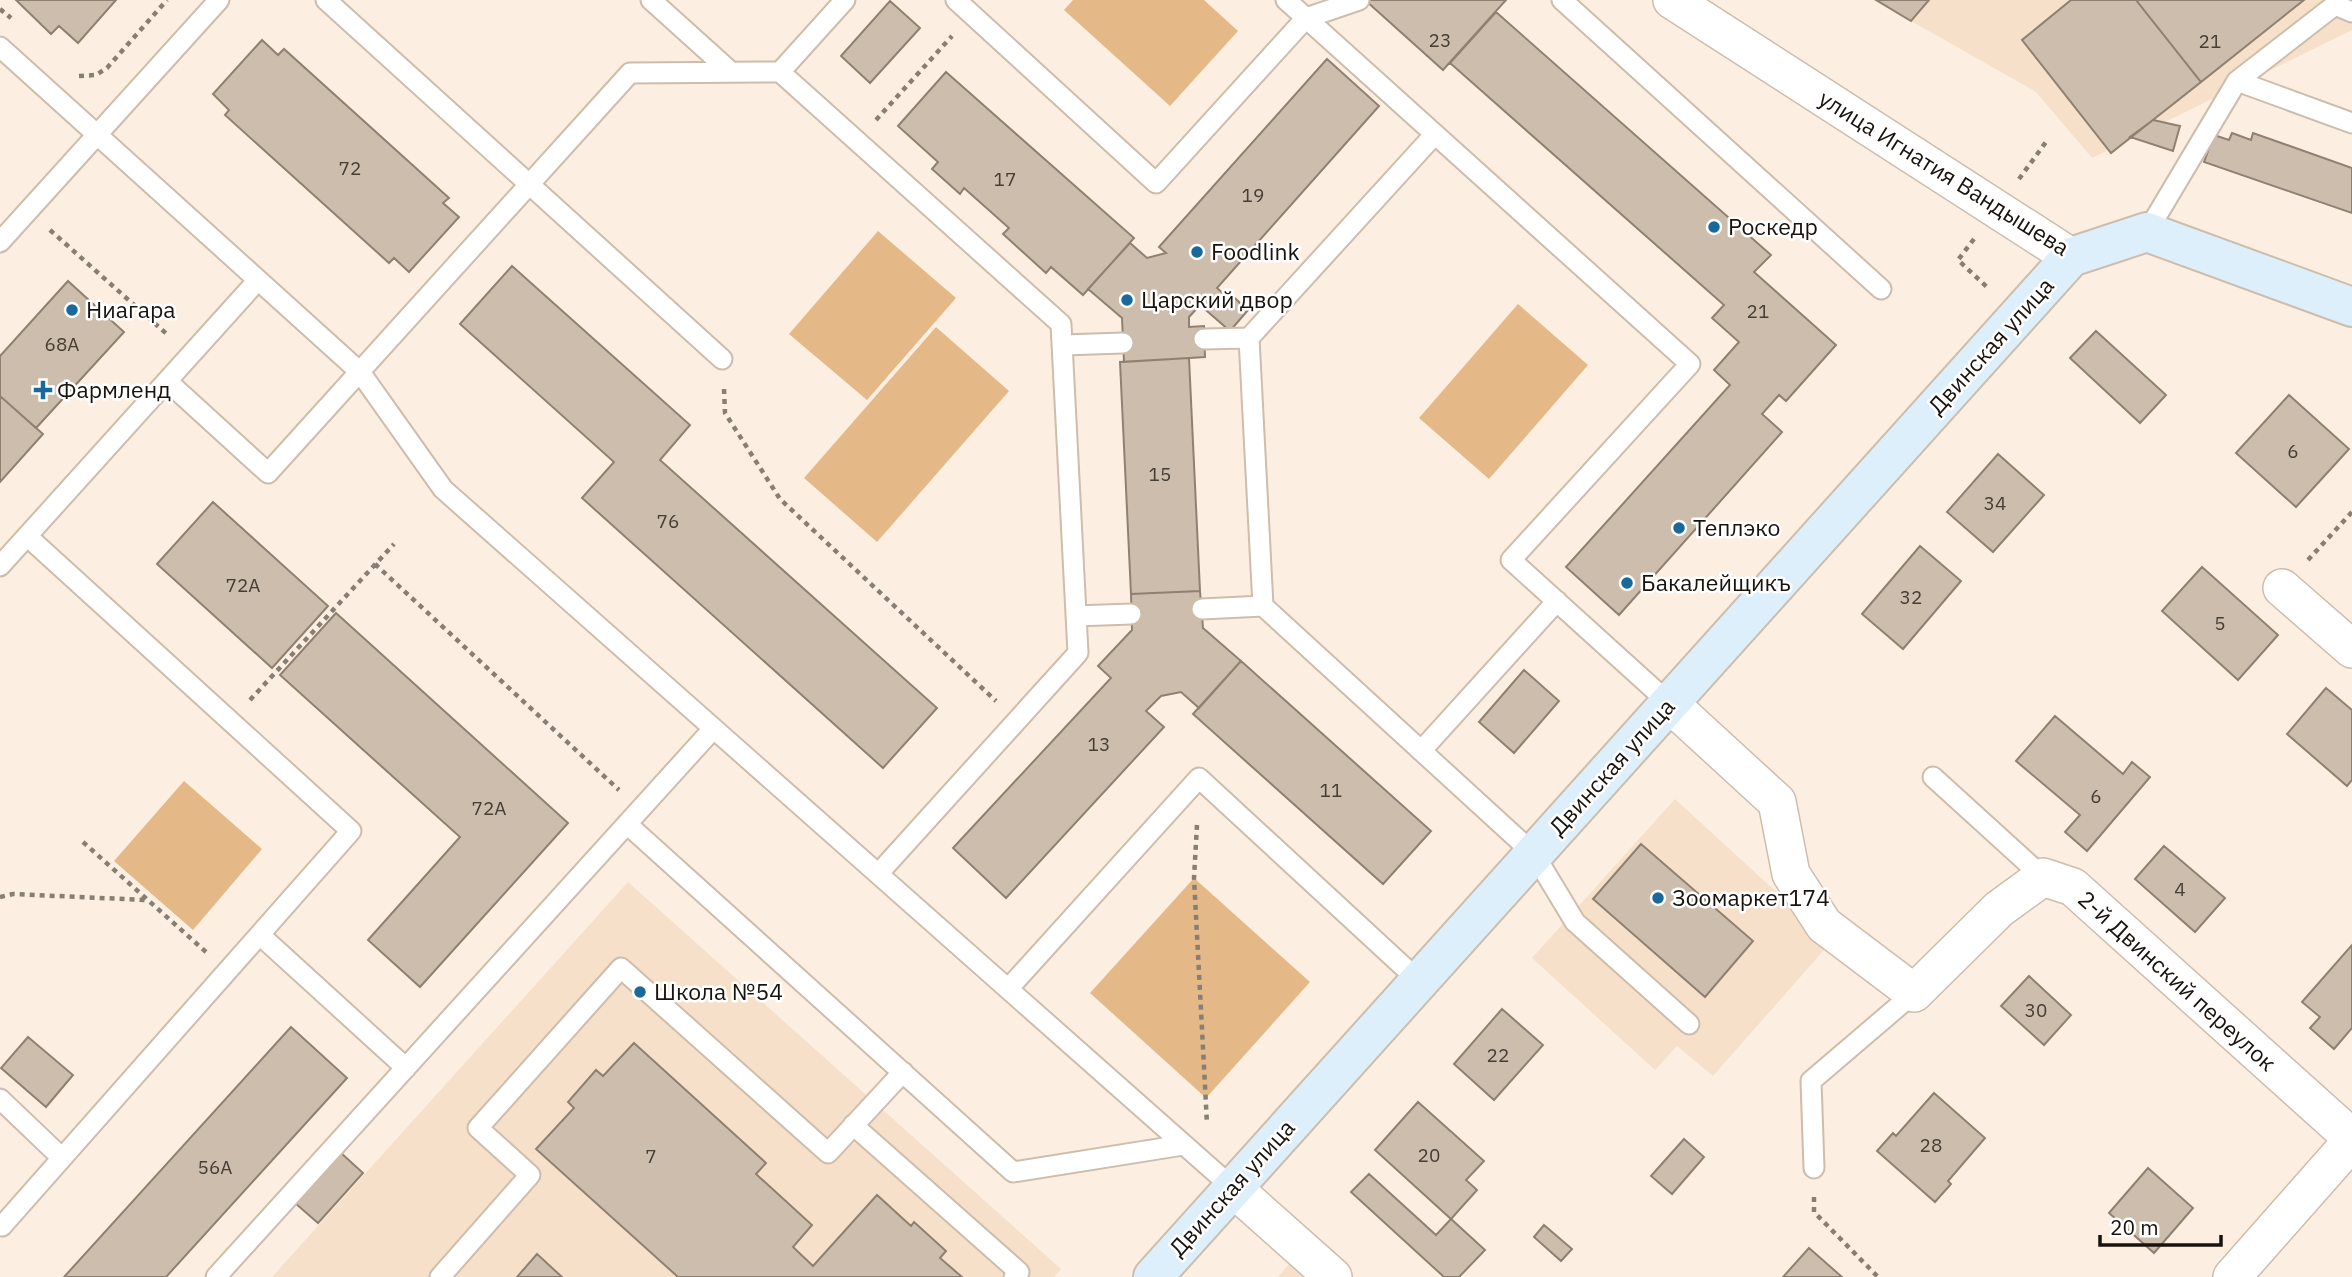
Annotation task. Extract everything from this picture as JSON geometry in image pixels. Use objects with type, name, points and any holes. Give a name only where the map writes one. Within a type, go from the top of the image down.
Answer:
[{"type":"street","name":"улица Игнатия Вандышева","points":[[1672,0],[2071,257],[2147,232]]},
{"type":"street","points":[[2147,232],[2352,307]]},
{"type":"street","name":"Двинская улица","points":[[1153,1277],[1221,1178],[1419,981],[2071,257]]},
{"type":"street","points":[[2282,588],[2352,649]]},
{"type":"street","points":[[1669,703],[1777,802],[1791,874],[1824,925],[1914,993],[1999,909],[2043,877]]},
{"type":"street","name":"2-й Двинский переулок","points":[[2043,877],[2073,887],[2352,1140]]},
{"type":"street","points":[[2232,1277],[2352,1140]]},
{"type":"street","points":[[1221,1178],[1333,1277]]},
{"type":"lane","points":[[0,242],[219,0]]},
{"type":"lane","points":[[326,0],[722,359]]},
{"type":"lane","points":[[651,0],[731,72]]},
{"type":"lane","points":[[780,72],[845,0]]},
{"type":"lane","points":[[956,0],[1156,183],[1306,18],[1359,0]]},
{"type":"lane","points":[[1286,0],[1690,364],[1511,560],[1669,703]]},
{"type":"lane","points":[[1563,0],[1881,289]]},
{"type":"lane","points":[[2147,232],[2237,81],[2334,5],[2352,12]]},
{"type":"lane","points":[[3,57],[97,135],[360,372],[443,489],[1221,1178]]},
{"type":"lane","points":[[167,381],[268,473],[630,73],[780,72],[1062,324],[1078,653],[878,874]]},
{"type":"lane","points":[[2237,81],[2352,122]]},
{"type":"lane","points":[[1434,134],[1249,338],[1263,606],[1534,853],[1575,922],[1689,1024]]},
{"type":"lane","points":[[0,566],[258,280]]},
{"type":"lane","points":[[1204,339],[1249,338]]},
{"type":"lane","points":[[1063,345],[1123,342]]},
{"type":"lane","points":[[0,1224],[2,1226],[351,831],[27,536]]},
{"type":"lane","points":[[1421,751],[1557,601]]},
{"type":"lane","points":[[1202,609],[1263,606]]},
{"type":"lane","points":[[1076,616],[1131,614]]},
{"type":"lane","points":[[216,1277],[713,729]]},
{"type":"lane","points":[[1933,777],[2043,877]]},
{"type":"lane","points":[[1008,989],[1199,778],[1419,981]]},
{"type":"lane","points":[[633,816],[903,1072],[1013,1172],[1184,1145]]},
{"type":"lane","points":[[260,935],[406,1068]]},
{"type":"lane","points":[[440,1277],[530,1175],[478,1128],[621,968],[828,1153],[903,1072]]},
{"type":"lane","points":[[1814,1168],[1811,1081],[1914,993]]},
{"type":"lane","points":[[0,1099],[62,1158]]},
{"type":"lane","points":[[853,1125],[1019,1272],[1014,1277]]},
{"type":"path","points":[[70,71],[81,77],[96,75],[107,68],[167,0]]},
{"type":"path","points":[[0,9],[20,26]]},
{"type":"path","points":[[857,141],[972,15]]},
{"type":"path","points":[[28,210],[190,355]]},
{"type":"path","points":[[722,359],[725,413],[780,499],[1017,720]]},
{"type":"path","points":[[2282,588],[2352,512]]},
{"type":"path","points":[[230,721],[394,544]]},
{"type":"path","points":[[375,564],[633,816]]},
{"type":"path","points":[[1199,778],[1194,878],[1221,1178]]},
{"type":"path","points":[[83,842],[228,972]]},
{"type":"path","points":[[0,897],[13,894],[148,900]]},
{"type":"path","points":[[1814,1168],[1814,1212],[1878,1277]]},
{"type":"shaded area","points":[[1073,0],[1204,0],[1238,31],[1170,106],[1064,10]]},
{"type":"shaded area","points":[[1874,0],[2352,0],[2352,30],[2092,158],[2036,92]]},
{"type":"shaded area","points":[[878,231],[956,298],[867,400],[789,334]]},
{"type":"shaded area","points":[[1518,304],[1588,365],[1489,479],[1419,418]]},
{"type":"shaded area","points":[[936,327],[1009,391],[877,542],[804,478]]},
{"type":"shaded area","points":[[184,781],[262,849],[193,930],[114,861]]},
{"type":"shaded area","points":[[1675,799],[1831,942],[1713,1076],[1677,1046],[1655,1070],[1532,958]]},
{"type":"shaded area","points":[[1194,878],[1310,982],[1206,1098],[1090,993]]},
{"type":"shaded area","name":"Школа №54","points":[[628,882],[1061,1269],[1054,1277],[272,1277]]},
{"type":"shaded area","points":[[1290,1263],[1306,1277],[1278,1277]]},
{"type":"building","points":[[16,0],[116,0],[78,43],[59,26],[51,34]]},
{"type":"building","points":[[1365,0],[1506,0],[1443,70]]},
{"type":"building","points":[[1876,0],[1929,0],[1911,21]]},
{"type":"building","points":[[2071,0],[2136,0],[2201,82],[2111,153],[2022,40]]},
{"type":"building","points":[[2136,0],[2304,0],[2201,82]]},
{"type":"building","points":[[890,1],[920,28],[870,83],[841,56]]},
{"type":"building","points":[[1496,12],[1771,255],[1754,272],[1836,345],[1786,401],[1779,395],[1762,414],[1782,432],[1619,615],[1566,567],[1730,385],[1714,370],[1739,342],[1712,318],[1724,305],[1450,63]]},
{"type":"building","points":[[262,40],[278,55],[284,49],[449,198],[443,203],[459,217],[409,272],[394,258],[389,263],[225,115],[229,110],[213,94]]},
{"type":"building","points":[[1327,59],[1379,106],[1217,288],[1226,296],[1229,293],[1248,310],[1230,331],[1200,305],[1189,317],[1189,327],[1204,326],[1205,357],[1124,362],[1122,318],[1088,289],[1130,243],[1147,258],[1166,253],[1159,247]]},
{"type":"building","points":[[946,72],[1134,238],[1083,295],[1051,267],[1046,273],[1003,234],[1009,228],[964,188],[960,194],[932,169],[938,162],[898,126]]},
{"type":"building","points":[[2153,120],[2180,126],[2173,151],[2130,137]]},
{"type":"building","points":[[2232,133],[2251,140],[2253,133],[2352,168],[2352,213],[2204,162],[2214,135],[2229,140]]},
{"type":"building","points":[[512,266],[690,425],[660,460],[937,708],[883,768],[582,498],[614,462],[460,324]]},
{"type":"building","points":[[68,281],[124,332],[36,428],[0,396],[0,356]]},
{"type":"building","points":[[2096,331],[2166,395],[2140,423],[2070,358]]},
{"type":"building","points":[[1189,358],[1200,591],[1131,594],[1120,362]]},
{"type":"building","points":[[2289,395],[2349,449],[2296,507],[2236,453]]},
{"type":"building","points":[[0,396],[43,434],[0,482]]},
{"type":"building","points":[[1998,454],[2044,495],[1993,552],[1947,512]]},
{"type":"building","points":[[213,502],[328,606],[272,668],[157,564]]},
{"type":"building","points":[[1920,546],[1961,581],[1903,649],[1862,614]]},
{"type":"building","points":[[2202,567],[2278,635],[2238,680],[2162,611]]},
{"type":"building","points":[[1200,591],[1203,628],[1241,661],[1199,708],[1181,692],[1161,696],[1146,711],[1164,727],[1006,898],[953,848],[1111,678],[1098,666],[1132,630],[1131,594]]},
{"type":"building","points":[[336,613],[568,823],[420,987],[368,940],[460,837],[280,675]]},
{"type":"building","points":[[1241,661],[1431,831],[1383,884],[1193,714]]},
{"type":"building","points":[[1524,670],[1559,701],[1514,753],[1479,722]]},
{"type":"building","points":[[2326,688],[2352,710],[2352,780],[2347,786],[2287,734]]},
{"type":"building","points":[[2055,716],[2123,774],[2132,762],[2150,777],[2087,851],[2065,832],[2080,815],[2016,761]]},
{"type":"building","points":[[1641,844],[1753,941],[1705,997],[1593,899]]},
{"type":"building","points":[[2164,846],[2225,898],[2195,932],[2135,879]]},
{"type":"building","points":[[2352,945],[2352,1028],[2334,1049],[2310,1028],[2320,1017],[2302,1002]]},
{"type":"building","points":[[2029,976],[2071,1015],[2044,1045],[2001,1006]]},
{"type":"building","points":[[1502,1009],[1543,1045],[1494,1100],[1454,1064]]},
{"type":"building","points":[[291,1027],[347,1078],[166,1277],[64,1277]]},
{"type":"building","points":[[28,1037],[73,1075],[46,1107],[1,1068]]},
{"type":"building","points":[[634,1043],[766,1163],[756,1174],[812,1225],[793,1247],[813,1266],[877,1195],[911,1226],[914,1222],[946,1251],[940,1258],[962,1277],[678,1277],[536,1149],[574,1108],[568,1102],[596,1070],[603,1076]]},
{"type":"building","points":[[1934,1093],[1985,1138],[1948,1181],[1951,1184],[1935,1202],[1877,1151],[1893,1133],[1896,1136]]},
{"type":"building","points":[[1418,1102],[1484,1161],[1466,1180],[1477,1190],[1451,1219],[1375,1150]]},
{"type":"building","points":[[1684,1139],[1704,1157],[1672,1194],[1651,1176]]},
{"type":"building","points":[[340,1152],[363,1173],[318,1223],[295,1203]]},
{"type":"building","points":[[2148,1168],[2193,1208],[2154,1253],[2109,1213]]},
{"type":"building","points":[[1369,1174],[1436,1235],[1451,1219],[1485,1250],[1459,1277],[1444,1277],[1351,1192]]},
{"type":"building","points":[[1544,1225],[1572,1249],[1561,1261],[1534,1237]]},
{"type":"building","points":[[1809,1248],[1842,1277],[1783,1277]]},
{"type":"building","points":[[537,1254],[562,1277],[517,1277]]},
{"type":"place","name":"Роскедр","points":[[1714,227]]},
{"type":"place","name":"Foodlink","points":[[1197,252]]},
{"type":"place","name":"Царский двор","points":[[1127,300]]},
{"type":"place","name":"Ниагара","points":[[72,310]]},
{"type":"place","name":"Фармленд","points":[[43,390]]},
{"type":"place","name":"Теплэко","points":[[1679,528]]},
{"type":"place","name":"Бакалейщикъ","points":[[1627,583]]},
{"type":"place","name":"Зоомаркет174","points":[[1658,898]]},
{"type":"place","name":"Школа №54","points":[[640,992]]}]
